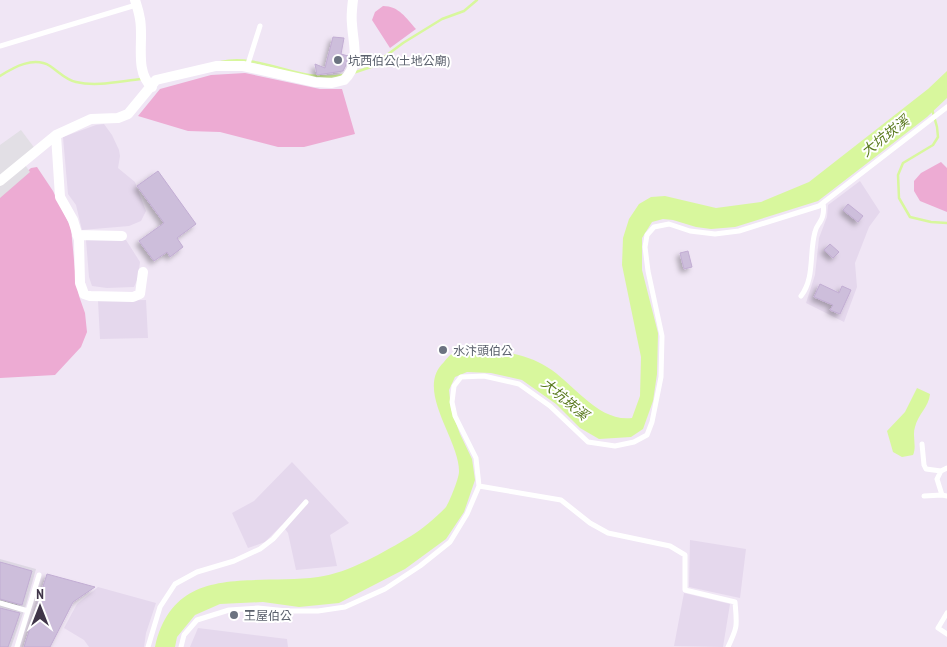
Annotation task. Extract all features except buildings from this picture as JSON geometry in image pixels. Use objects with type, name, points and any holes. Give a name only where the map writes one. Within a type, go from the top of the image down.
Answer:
[{"type":"street","points":[[0,181],[56,135],[91,119],[118,118],[128,114],[156,80],[216,66],[247,67],[315,82],[332,83],[344,80],[350,73],[356,53],[352,24],[352,0]]},
{"type":"street","points":[[136,2],[141,20],[142,71],[150,85]]},
{"type":"street","points":[[56,135],[60,197],[73,220],[77,235],[80,284],[84,294],[90,296],[133,297],[140,294],[143,272]]},
{"type":"street","points":[[77,235],[122,236]]},
{"type":"lane","points":[[0,46],[136,2]]},
{"type":"lane","points":[[247,67],[260,26]]},
{"type":"lane","points":[[181,647],[184,635],[197,620],[221,613],[258,608],[302,611],[344,607],[385,589],[420,566],[450,542],[479,486],[476,458],[455,416],[452,402],[454,386],[461,377],[484,376],[519,384],[550,406],[588,442],[615,446],[634,442],[647,435],[661,377],[662,336],[648,271],[645,247],[647,235],[654,227],[669,224],[690,231],[715,234],[739,231],[819,206],[947,107]]},
{"type":"lane","points":[[801,296],[807,288],[813,238],[815,228],[821,220],[824,211],[823,202]]},
{"type":"lane","points":[[922,444],[926,469],[932,471],[947,468]]},
{"type":"lane","points":[[924,496],[944,496],[937,479],[941,470]]},
{"type":"lane","points":[[479,486],[561,500],[590,523],[608,533],[670,546],[685,555],[685,590],[735,602],[737,624],[728,647]]},
{"type":"lane","points":[[148,647],[160,607],[175,584],[197,572],[234,562],[260,549],[274,539],[306,502]]},
{"type":"lane","points":[[17,647],[39,575]]},
{"type":"lane","points":[[0,603],[28,611]]},
{"type":"lane","points":[[947,613],[938,628],[947,634]]},
{"type":"shaded area","points":[[383,6],[398,10],[416,29],[390,48],[372,20],[375,12]]},
{"type":"shaded area","points":[[245,73],[320,89],[342,89],[355,134],[304,147],[278,147],[220,132],[188,131],[138,116],[160,89],[211,75]]},
{"type":"shaded area","points":[[104,124],[119,150],[118,168],[135,182],[146,211],[141,221],[129,226],[82,230],[76,205],[68,194],[63,137]]},
{"type":"shaded area","points":[[21,130],[36,150],[0,180],[0,145]]},
{"type":"shaded area","points":[[941,162],[947,168],[947,212],[920,201],[914,191],[914,181],[921,173]]},
{"type":"shaded area","points":[[25,165],[30,172],[0,198],[0,186]]},
{"type":"shaded area","points":[[37,167],[53,191],[71,228],[75,271],[79,296],[85,313],[87,332],[81,347],[55,375],[0,378],[0,196],[31,168]]},
{"type":"shaded area","points":[[860,181],[880,212],[869,227],[855,263],[857,287],[844,322],[806,303],[815,275],[819,238],[827,217],[828,205]]},
{"type":"shaded area","points":[[86,240],[126,240],[140,262],[138,278],[134,287],[107,288],[92,286],[89,277]]},
{"type":"shaded area","points":[[146,300],[148,338],[100,339],[98,301]]},
{"type":"shaded area","points":[[292,462],[349,523],[330,535],[337,566],[296,570],[288,533],[282,525],[265,542],[248,548],[232,513],[254,501]]},
{"type":"shaded area","points":[[690,540],[746,549],[740,598],[689,587]]},
{"type":"shaded area","points":[[0,559],[36,569],[11,647],[0,647]]},
{"type":"shaded area","points":[[98,587],[156,603],[146,633],[144,647],[89,647],[84,640],[64,628],[77,604]]},
{"type":"shaded area","points":[[684,593],[730,604],[723,647],[674,646]]},
{"type":"shaded area","points":[[198,628],[287,639],[288,647],[190,647]]},
{"type":"water","name":"大坑崁溪","points":[[947,71],[947,98],[927,117],[818,201],[735,227],[711,229],[663,219],[652,222],[642,238],[642,270],[658,333],[657,374],[653,401],[643,429],[631,437],[599,439],[580,428],[556,404],[522,380],[491,373],[467,372],[455,377],[449,390],[451,409],[472,459],[475,480],[464,512],[446,539],[405,569],[339,603],[299,607],[263,602],[220,604],[195,615],[177,637],[175,647],[155,647],[165,620],[179,601],[198,589],[219,583],[243,580],[293,579],[330,575],[366,561],[389,549],[424,527],[443,511],[451,496],[459,472],[453,445],[436,401],[434,387],[436,373],[452,354],[496,351],[532,359],[557,374],[597,408],[619,418],[632,418],[640,396],[641,357],[622,265],[623,238],[629,219],[639,204],[651,197],[665,196],[716,208],[761,202],[809,182],[928,89]]},
{"type":"water","points":[[917,388],[930,394],[929,399],[915,427],[913,455],[902,457],[893,452],[887,431],[905,412]]},
{"type":"waterway","points":[[353,73],[371,67],[403,43],[442,19],[464,11],[477,0]]},
{"type":"waterway","points":[[221,62],[236,60],[251,62],[312,76],[343,75]]},
{"type":"waterway","points":[[0,76],[18,66],[37,62],[50,66],[69,80],[76,82],[101,84],[142,79]]},
{"type":"waterway","points":[[932,109],[938,137],[933,145],[903,163],[898,175],[899,198],[910,217],[931,222],[947,223]]},
{"type":"place","name":"坑西伯公(土地公廟)","points":[[338,60]]},
{"type":"place","name":"水汴頭伯公","points":[[443,350]]},
{"type":"place","name":"王屋伯公","points":[[234,615]]}]
